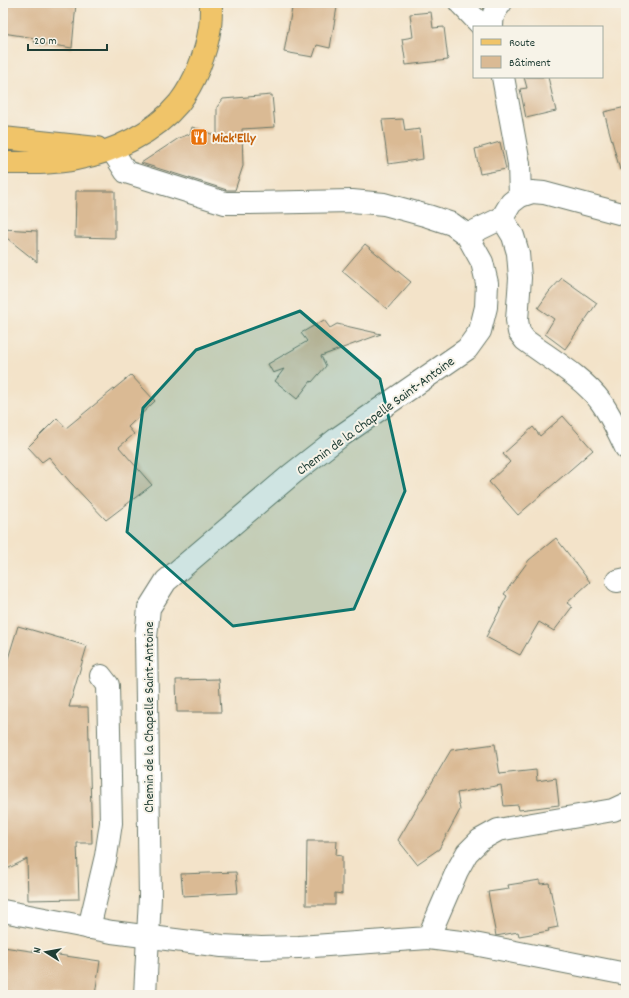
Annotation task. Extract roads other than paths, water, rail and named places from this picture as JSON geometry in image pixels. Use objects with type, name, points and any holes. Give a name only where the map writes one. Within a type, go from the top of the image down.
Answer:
[{"type":"main road","points":[[3,163],[39,164],[69,160],[112,150],[133,140],[157,123],[178,103],[192,82],[204,52],[210,26],[211,3]]},
{"type":"main road","points":[[3,138],[112,150]]},
{"type":"street","points":[[460,3],[482,26]]},
{"type":"street","points":[[492,26],[494,10],[501,3]]},
{"type":"street","points":[[503,78],[519,164],[520,196]]},
{"type":"street","name":"Chemin de la Chapelle Saint-Antoine","points":[[112,150],[126,172],[225,203],[352,201],[384,204],[452,224],[467,235],[482,262],[487,284],[486,307],[480,331],[467,349],[338,438],[292,474],[166,580],[149,608],[146,637],[150,897],[145,995]]},
{"type":"street","points":[[467,235],[502,218],[511,203],[520,196],[532,192],[544,193],[626,215]]},
{"type":"street","points":[[502,218],[512,236],[518,253],[520,278],[517,320],[519,332],[525,340],[586,386],[601,402],[626,448]]},
{"type":"street","points":[[89,928],[106,856],[111,823],[108,684],[101,676]]},
{"type":"street","points":[[428,938],[467,853],[480,840],[498,830],[613,810],[626,804]]},
{"type":"street","points":[[3,911],[89,928],[222,946],[262,948],[299,947],[428,938],[470,944],[626,974]]},
{"type":"place","name":"Mick'Elly","points":[[199,137]]}]
